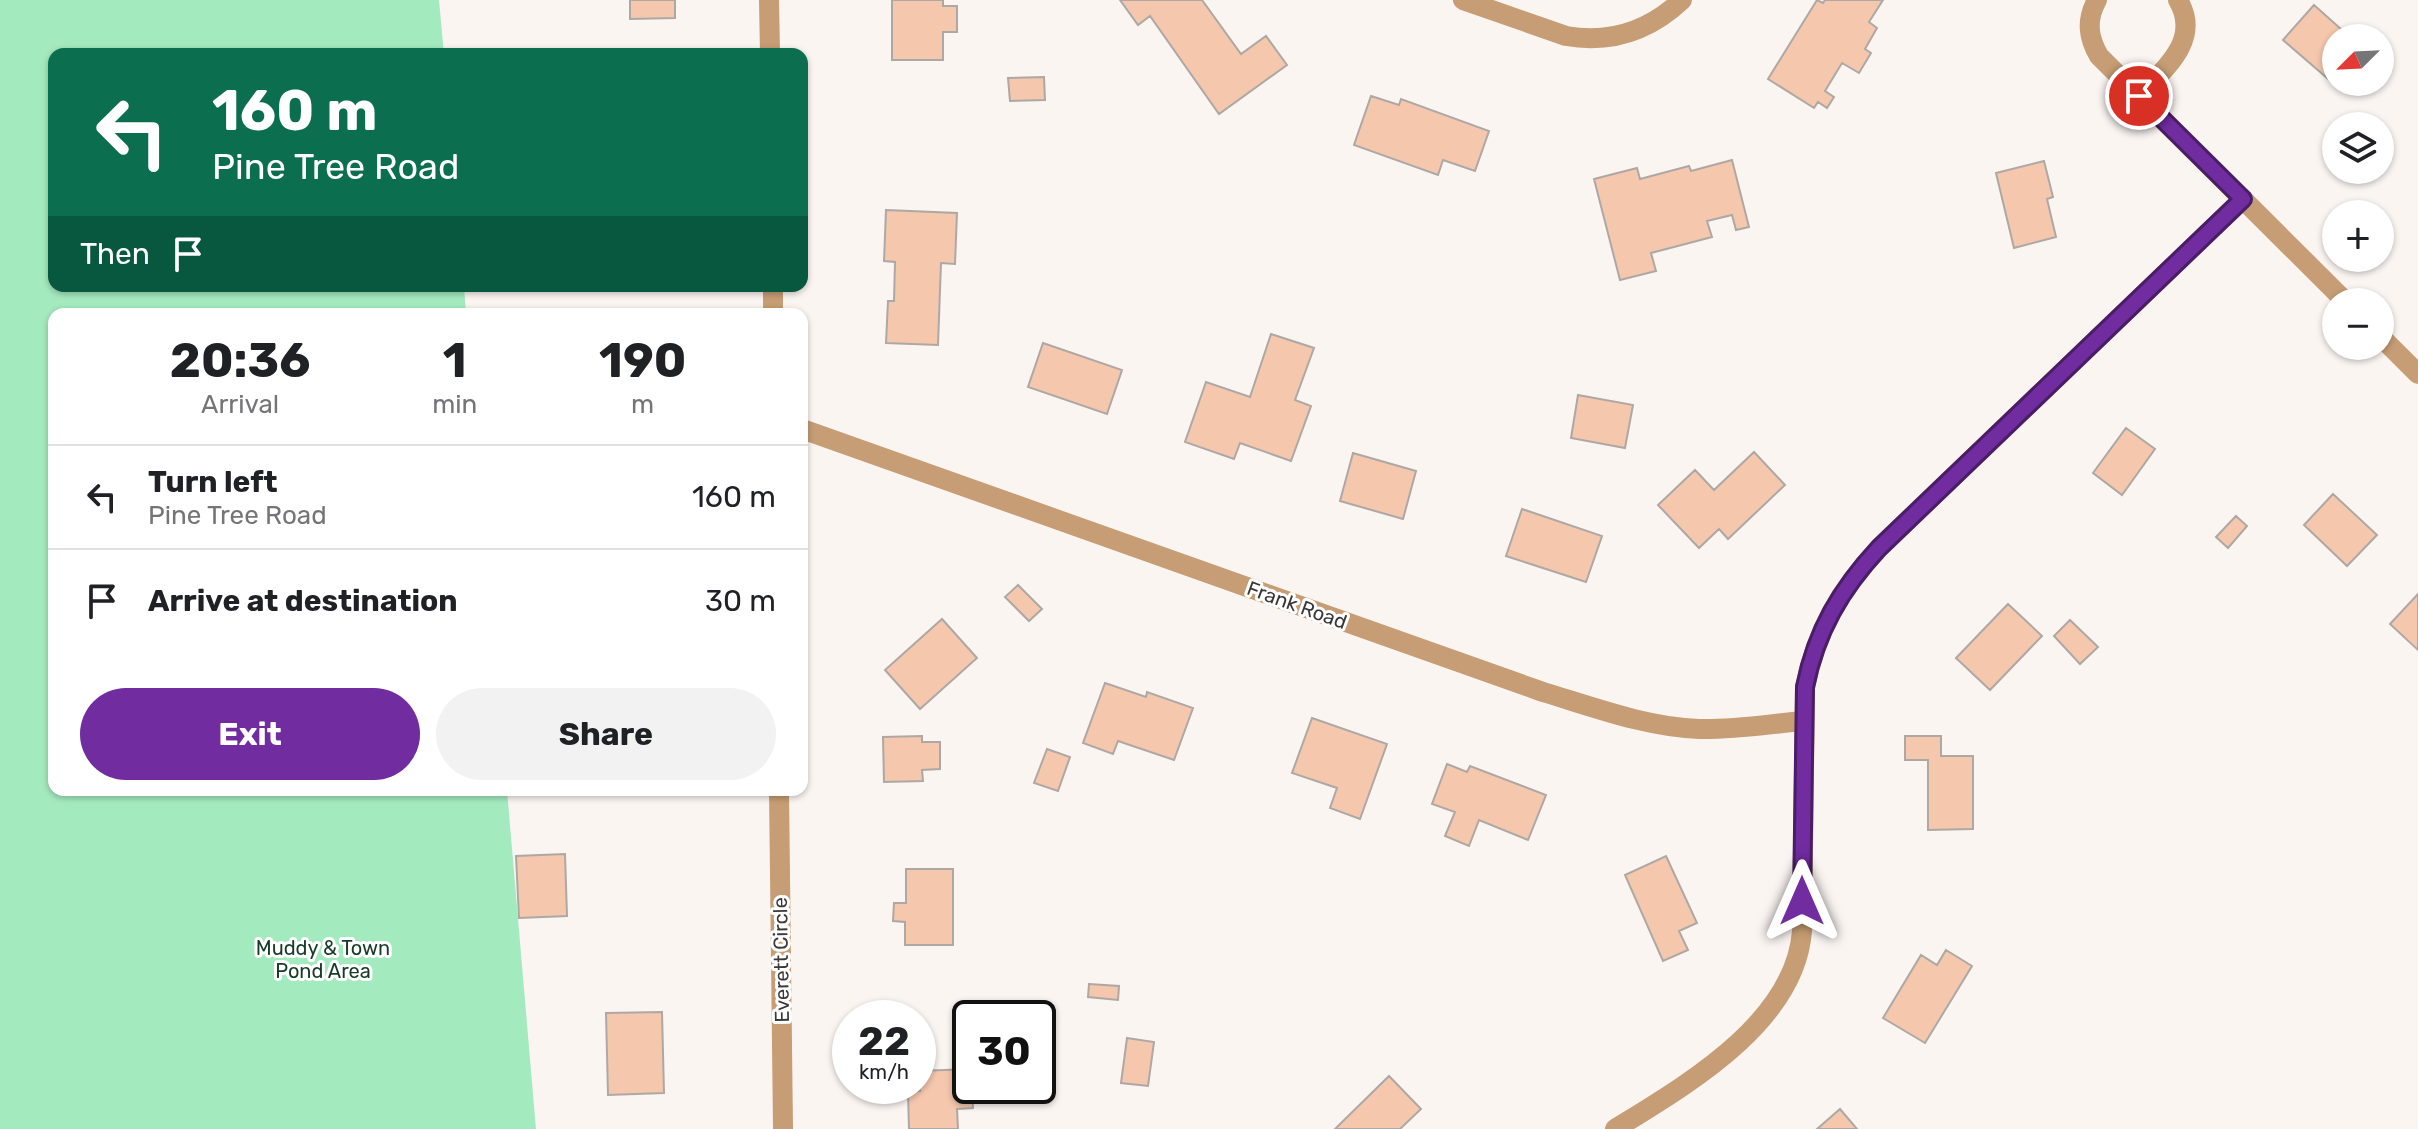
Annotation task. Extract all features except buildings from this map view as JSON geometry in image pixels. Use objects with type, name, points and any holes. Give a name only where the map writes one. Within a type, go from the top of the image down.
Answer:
[{"type":"street","points":[[769,0],[770,48]]},
{"type":"street","points":[[1463,0],[1582,39],[1620,36],[1637,31],[1668,13],[1682,0]]},
{"type":"street","points":[[2097,0],[2089,28],[2094,48],[2106,64],[2332,288]]},
{"type":"street","points":[[2139,96],[2183,46],[2186,26],[2178,0]]},
{"type":"street","points":[[1615,1129],[1678,1090],[1739,1040],[1763,1017],[1792,976],[1800,952],[1802,931],[1805,687],[1820,632],[1845,587],[1860,569],[2243,199]]},
{"type":"street","points":[[2394,350],[2418,374]]},
{"type":"street","name":"Frank Road","points":[[808,431],[1543,692],[1660,724],[1698,729],[1803,721]]},
{"type":"street","name":"Everett Circle","points":[[779,796],[783,1129]]},
{"type":"green space","name":"Muddy & Town Pond Area","points":[[0,0],[439,0],[443,48],[48,48],[48,292],[464,292],[466,308],[48,308],[48,796],[508,796],[536,1129],[0,1129]]},
{"type":"route","points":[[1802,901],[1805,687],[1820,632],[1845,587],[1879,548],[2243,199],[2139,96]]}]
